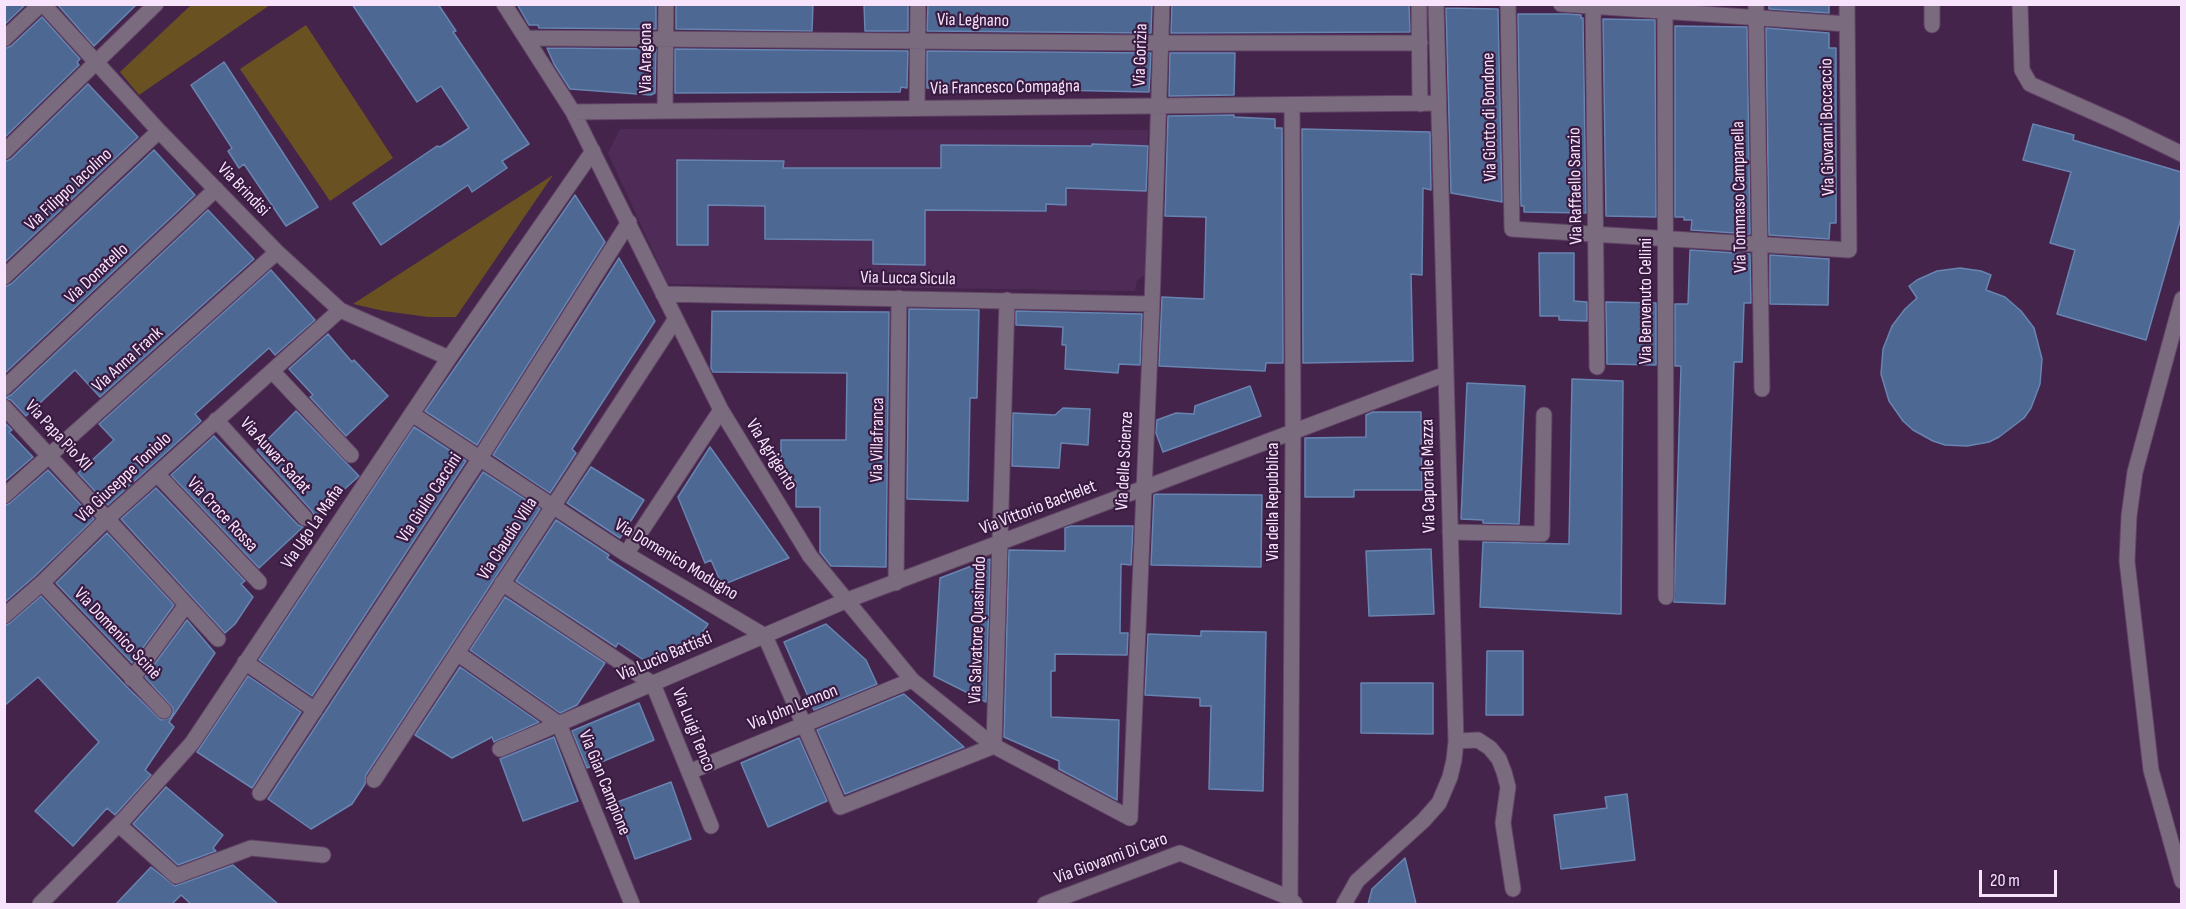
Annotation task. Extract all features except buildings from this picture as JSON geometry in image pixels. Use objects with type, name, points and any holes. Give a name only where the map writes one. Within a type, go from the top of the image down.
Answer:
[{"type":"street","points":[[4,39],[42,4]]},
{"type":"street","name":"Via Brindisi","points":[[42,4],[159,131],[277,252],[340,310],[448,358]]},
{"type":"street","points":[[4,152],[156,4]]},
{"type":"street","name":"Via Agrigento","points":[[504,4],[573,112],[721,410],[810,556],[912,680],[994,746],[1130,818]]},
{"type":"street","name":"Via Aragona","points":[[665,111],[666,4]]},
{"type":"street","points":[[917,108],[918,4]]},
{"type":"street","name":"Via Gorizia","points":[[1159,106],[1162,4]]},
{"type":"street","points":[[1419,4],[1420,104]]},
{"type":"street","name":"Via Caporale Mazza","points":[[1344,904],[1357,881],[1423,821],[1439,802],[1450,777],[1456,741],[1436,4]]},
{"type":"street","name":"Via Giotto di Bondone","points":[[1508,4],[1512,229],[1596,234]]},
{"type":"street","points":[[1561,4],[1756,11],[1847,24]]},
{"type":"street","name":"Via Giovanni Boccaccio","points":[[1760,245],[1849,250],[1847,4]]},
{"type":"street","points":[[1932,4],[1932,26]]},
{"type":"street","points":[[2020,4],[2022,70],[2026,81],[2034,87],[2120,124],[2181,154]]},
{"type":"street","name":"Via Raffaello Sanzio","points":[[1593,6],[1597,368]]},
{"type":"street","name":"Via Benvenuto Cellini","points":[[1665,8],[1666,597]]},
{"type":"street","name":"Via Tommaso Campanella","points":[[1756,11],[1762,389]]},
{"type":"street","name":"Via Legnano","points":[[526,38],[1419,43]]},
{"type":"street","name":"Via Francesco Compagna","points":[[573,112],[1437,103]]},
{"type":"street","name":"Via della Repubblica","points":[[1292,105],[1293,902]]},
{"type":"street","name":"Via delle Scienze","points":[[1130,818],[1159,106]]},
{"type":"street","name":"Via Filippo Iacolino","points":[[4,277],[159,131]]},
{"type":"street","name":"Via Ugo La Mafia","points":[[40,904],[119,825],[192,743],[448,358],[593,151]]},
{"type":"street","name":"Via Donatello","points":[[4,388],[216,189]]},
{"type":"street","name":"Via Giulio Caccini","points":[[261,793],[480,458],[628,222]]},
{"type":"street","points":[[1596,234],[1760,245]]},
{"type":"street","name":"Via Anna Frank","points":[[4,496],[277,252]]},
{"type":"street","name":"Via Lucca Sicula","points":[[663,294],[1152,304]]},
{"type":"street","name":"Via Villafranca","points":[[896,583],[899,298]]},
{"type":"street","points":[[2181,299],[2135,472],[2129,516],[2127,561],[2151,770],[2181,881]]},
{"type":"street","name":"Via Salvatore Quasimodo","points":[[994,746],[1007,300]]},
{"type":"street","name":"Via Giuseppe Toniolo","points":[[4,616],[42,583],[108,518],[340,310]]},
{"type":"street","name":"Via Claudio Villa","points":[[374,780],[675,320]]},
{"type":"street","points":[[272,371],[351,455]]},
{"type":"street","name":"Via Vittorio Bachelet","points":[[845,601],[1446,374]]},
{"type":"street","name":"Via Papa Pio XII","points":[[4,406],[218,639]]},
{"type":"street","points":[[626,554],[721,410]]},
{"type":"street","name":"Via Domenico Modugno","points":[[412,414],[626,554],[765,636]]},
{"type":"street","points":[[1450,532],[1542,534],[1544,416]]},
{"type":"street","name":"Via Auwar Sadat","points":[[216,420],[305,518]]},
{"type":"street","name":"Via Croce Rossa","points":[[157,474],[259,582]]},
{"type":"street","name":"Via Domenico Scinè","points":[[42,583],[164,711]]},
{"type":"street","name":"Via Luigi Tenco","points":[[502,583],[653,684],[711,826]]},
{"type":"street","name":"Via Lucio Battisti","points":[[500,749],[845,601]]},
{"type":"street","points":[[132,679],[186,605]]},
{"type":"street","points":[[765,636],[840,807],[994,746]]},
{"type":"street","name":"Via Gian Campione","points":[[457,653],[559,724],[632,904]]},
{"type":"street","points":[[245,662],[315,710]]},
{"type":"street","name":"Via John Lennon","points":[[689,772],[912,680]]},
{"type":"street","points":[[1456,741],[1478,740],[1490,748],[1499,759],[1508,787],[1503,823],[1513,889]]},
{"type":"street","points":[[119,825],[176,876],[251,849],[323,855]]},
{"type":"street","name":"Via Giovanni Di Caro","points":[[1045,904],[1180,853],[1293,902]]},
{"type":"shaded area","points":[[191,5],[270,5],[139,95],[120,72]]},
{"type":"shaded area","points":[[306,25],[393,158],[330,201],[240,69]]},
{"type":"shaded area","points":[[620,129],[1148,130],[1146,274],[1137,280],[1135,291],[668,284],[608,153]]},
{"type":"shaded area","points":[[553,175],[456,317],[428,317],[353,304]]}]
